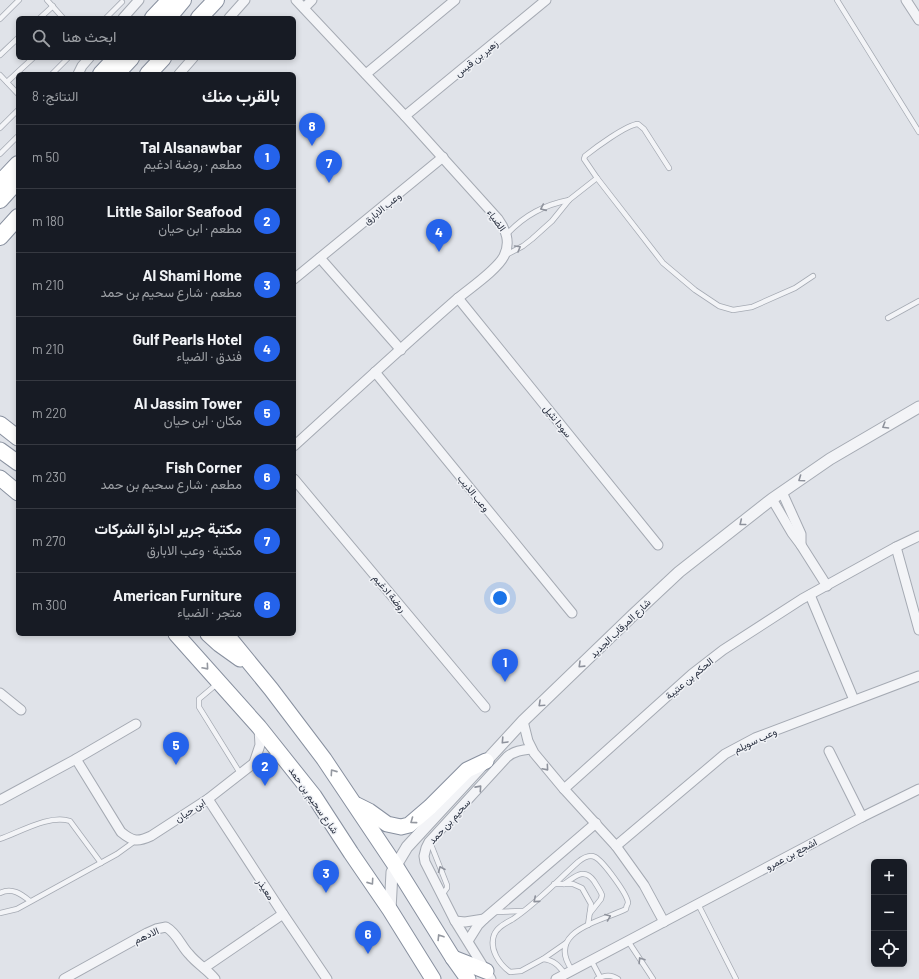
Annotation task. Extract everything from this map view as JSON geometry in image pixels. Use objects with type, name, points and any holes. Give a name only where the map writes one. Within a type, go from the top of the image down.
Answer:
[{"type":"highway","points":[[155,16],[170,0]]},
{"type":"highway","points":[[170,16],[184,0]]},
{"type":"highway","points":[[201,16],[216,0]]},
{"type":"highway","points":[[103,72],[114,60]]},
{"type":"highway","points":[[118,72],[129,60]]},
{"type":"highway","points":[[150,72],[161,60]]},
{"type":"highway","points":[[0,183],[16,166]]},
{"type":"highway","points":[[0,200],[16,182]]},
{"type":"highway","points":[[0,237],[16,220]]},
{"type":"highway","points":[[0,424],[16,436]]},
{"type":"highway","points":[[0,450],[16,462]]},
{"type":"highway","points":[[0,478],[16,491]]},
{"type":"highway","name":"شارع سحيم بن حمد","points":[[178,636],[259,727],[314,796],[390,910],[433,979]]},
{"type":"highway","points":[[210,636],[235,657],[252,665]]},
{"type":"highway","points":[[228,636],[252,665],[324,759],[395,865],[453,958],[468,979]]},
{"type":"highway","points":[[355,804],[369,811],[386,824],[401,827],[409,825],[430,807],[467,770],[486,761]]},
{"type":"highway","points":[[453,958],[489,975]]},
{"type":"street","points":[[231,16],[245,0]]},
{"type":"street","name":"الضياء","points":[[296,0],[443,157],[498,219],[507,234],[508,245],[504,256]]},
{"type":"street","points":[[304,8],[312,0]]},
{"type":"street","points":[[366,74],[455,0]]},
{"type":"street","name":"زهير بن قيس","points":[[405,116],[546,0]]},
{"type":"street","points":[[906,0],[919,20]]},
{"type":"street","points":[[125,16],[136,1]]},
{"type":"street","points":[[79,72],[87,60]]},
{"type":"street","points":[[181,72],[192,60]]},
{"type":"street","name":"وعب الابارق","points":[[296,277],[443,157]]},
{"type":"street","points":[[296,444],[458,298],[495,267],[504,256]]},
{"type":"street","points":[[320,258],[401,350]]},
{"type":"street","name":"سودا نثيل","points":[[458,298],[658,545]]},
{"type":"street","name":"وعب الذيب","points":[[376,372],[572,613]]},
{"type":"street","name":"شارع المرقاب الجديد","points":[[390,910],[392,872],[407,847],[523,721],[633,614],[673,578],[772,499],[830,459],[919,407]]},
{"type":"street","name":"روضة ادغيم","points":[[296,481],[486,707]]},
{"type":"street","points":[[782,492],[801,534],[801,545]]},
{"type":"street","points":[[772,499],[792,534],[801,545],[827,586]]},
{"type":"street","name":"الحكم بن عتيبة","points":[[564,789],[692,674],[723,650],[752,630],[810,595],[896,547],[919,536]]},
{"type":"street","points":[[896,547],[919,630]]},
{"type":"street","points":[[810,595],[854,700]]},
{"type":"street","name":"وعب سويلم","points":[[616,846],[725,754],[740,745],[769,732],[919,676]]},
{"type":"street","points":[[0,693],[21,710]]},
{"type":"street","points":[[523,721],[531,749],[538,759],[616,846],[644,885],[664,922]]},
{"type":"street","points":[[0,800],[76,759],[136,724]]},
{"type":"street","points":[[254,762],[260,745],[259,727]]},
{"type":"street","name":"سحيم بن حمد","points":[[489,975],[455,921],[425,862],[424,856],[429,842],[511,753],[518,750],[531,749]]},
{"type":"street","points":[[829,751],[862,817]]},
{"type":"street","name":"ابن حيان","points":[[135,841],[143,840],[151,836],[208,799],[254,762],[269,758],[284,757]]},
{"type":"street","points":[[76,759],[121,832],[128,838],[135,841]]},
{"type":"street","name":"اشجع بن عمرو","points":[[556,979],[862,817],[919,789]]},
{"type":"street","name":"معيذر","points":[[208,799],[327,979]]},
{"type":"street","points":[[468,941],[475,929],[484,919],[596,823]]},
{"type":"street","points":[[204,968],[283,914]]},
{"type":"street","points":[[455,921],[465,922],[484,919]]},
{"type":"street","name":"الادهم","points":[[64,979],[147,933],[166,927],[174,934],[188,954],[215,979]]},
{"type":"lane","points":[[0,19],[19,0]]},
{"type":"lane","points":[[47,0],[61,16]]},
{"type":"lane","points":[[837,0],[919,132]]},
{"type":"lane","points":[[108,16],[121,1],[130,10]]},
{"type":"lane","points":[[42,16],[53,6]]},
{"type":"lane","points":[[0,55],[16,40]]},
{"type":"lane","points":[[18,72],[31,60]]},
{"type":"lane","points":[[54,72],[66,60]]},
{"type":"lane","points":[[7,82],[16,74]]},
{"type":"lane","points":[[0,75],[16,92]]},
{"type":"lane","points":[[0,128],[16,112]]},
{"type":"lane","points":[[669,168],[644,129],[638,124],[634,124],[595,148],[585,156],[584,159],[586,164],[663,263],[684,282],[719,306],[733,310],[752,307],[795,288],[813,276]]},
{"type":"lane","points":[[0,154],[16,138]]},
{"type":"lane","points":[[504,256],[523,246],[547,226],[569,200],[597,178]]},
{"type":"lane","points":[[507,234],[519,222],[532,213],[556,202],[569,200]]},
{"type":"lane","points":[[888,318],[919,301]]},
{"type":"lane","points":[[219,682],[199,699],[199,707],[240,773]]},
{"type":"lane","points":[[0,840],[49,820],[63,818],[70,821],[100,863]]},
{"type":"lane","points":[[0,913],[11,911],[30,902],[117,854],[135,841]]},
{"type":"lane","points":[[591,856],[596,857],[625,894],[628,903],[626,909],[588,925],[576,932],[566,943],[543,959],[521,971],[510,972],[505,968],[494,953],[492,941],[494,934],[498,929],[523,911],[554,884],[584,858],[591,856]]},
{"type":"lane","points":[[564,884],[580,874],[590,876],[602,895],[601,899],[590,913]]},
{"type":"lane","points":[[554,884],[578,885],[582,888],[590,900],[591,907],[588,925]]},
{"type":"lane","points":[[0,893],[11,890],[20,893],[30,902]]},
{"type":"lane","points":[[698,904],[736,979]]},
{"type":"lane","points":[[493,912],[523,911]]},
{"type":"lane","points":[[628,941],[653,979]]},
{"type":"lane","points":[[566,943],[564,953],[568,972]]},
{"type":"lane","points":[[543,959],[553,961],[568,972]]},
{"type":"lane","points":[[591,960],[598,978],[612,976],[618,979]]},
{"type":"place","name":"American Furniture","points":[[312,146]]},
{"type":"place","name":"مكتبة جرير ادارة الشركات","points":[[329,183]]},
{"type":"place","name":"Gulf Pearls Hotel","points":[[439,252]]},
{"type":"place","name":"Tal Alsanawbar","points":[[505,682]]},
{"type":"place","name":"Al Jassim Tower","points":[[176,765]]},
{"type":"place","name":"Little Sailor Seafood","points":[[265,786]]},
{"type":"place","name":"Al Shami Home","points":[[326,893]]},
{"type":"place","name":"Fish Corner","points":[[368,954]]}]
